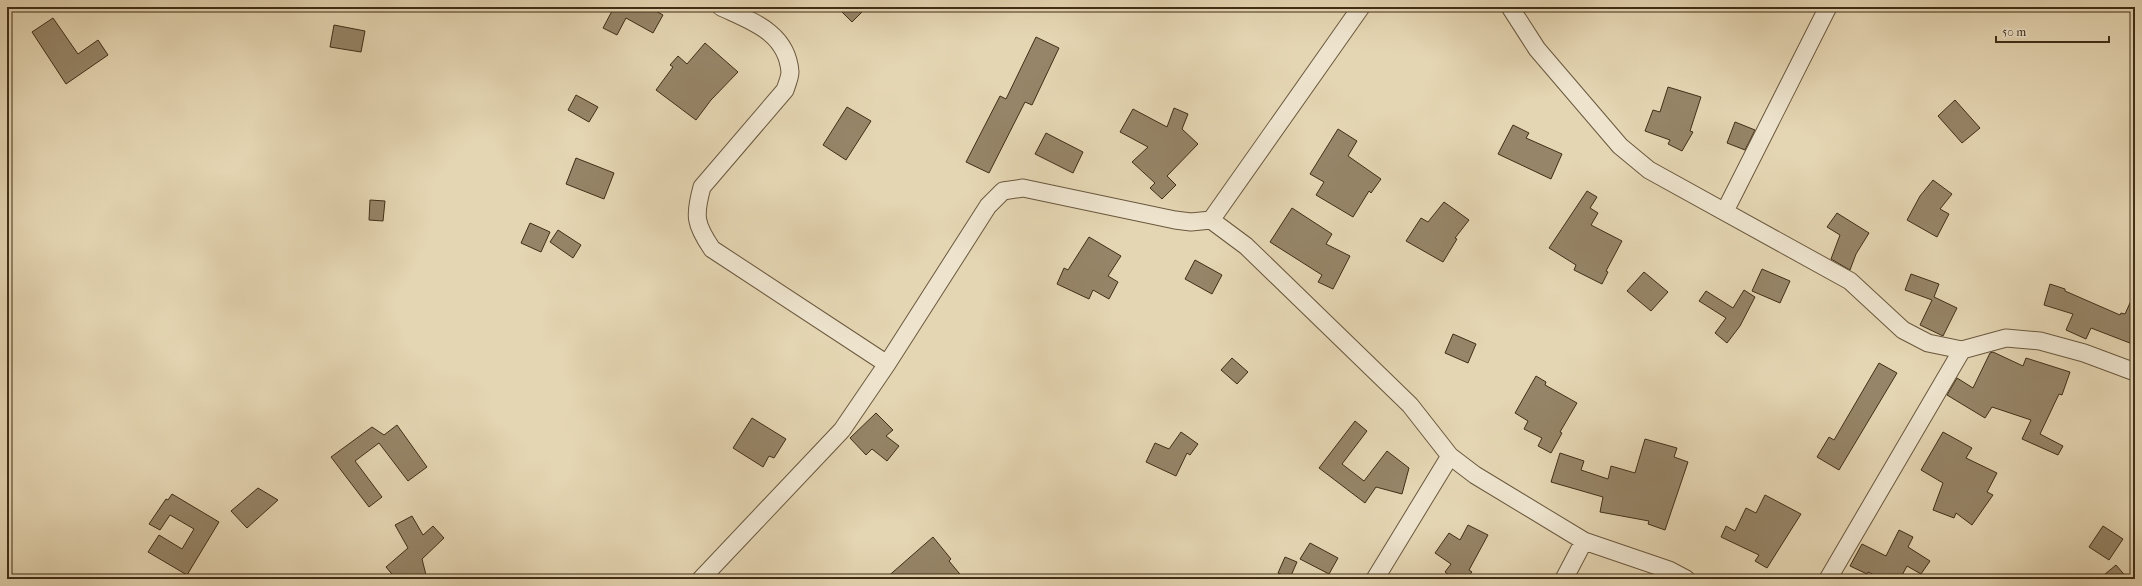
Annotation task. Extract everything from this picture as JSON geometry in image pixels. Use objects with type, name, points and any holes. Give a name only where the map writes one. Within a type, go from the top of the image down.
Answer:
[{"type":"street","points":[[721,7],[767,29],[783,48],[790,72],[785,90],[702,187],[697,205],[699,229],[712,249],[887,364]]},
{"type":"street","points":[[1211,220],[1361,7]]},
{"type":"street","points":[[1510,7],[1537,49],[1620,146],[1649,170],[1850,281],[1903,330],[1928,343],[1962,350],[2006,338],[2040,341],[2084,353],[2135,372]]},
{"type":"street","points":[[1725,211],[1828,7]]},
{"type":"street","points":[[701,579],[842,430],[887,364],[988,206],[1003,191],[1023,188],[1175,220],[1191,222],[1211,220],[1246,246],[1410,406],[1450,456],[1475,475],[1584,541],[1669,570],[1686,579]]},
{"type":"street","points":[[1828,579],[1962,350]]},
{"type":"street","points":[[1375,579],[1450,456]]},
{"type":"street","points":[[1564,579],[1584,541]]},
{"type":"building","points":[[606,7],[649,7],[663,15],[653,33],[626,18],[617,35],[603,28],[612,11]]},
{"type":"building","points":[[837,7],[867,7],[852,22]]},
{"type":"building","points":[[53,18],[78,54],[98,40],[108,55],[66,84],[32,32]]},
{"type":"building","points":[[334,25],[365,31],[361,52],[330,47]]},
{"type":"building","points":[[1036,37],[1059,48],[1032,105],[1025,102],[989,173],[966,162],[1000,96],[1006,99]]},
{"type":"building","points":[[705,43],[738,72],[711,100],[696,120],[656,90],[673,67],[670,65],[678,56],[687,64]]},
{"type":"building","points":[[1668,87],[1701,97],[1690,131],[1693,132],[1682,151],[1668,144],[1670,140],[1645,131],[1653,110],[1660,112]]},
{"type":"building","points":[[576,95],[598,107],[589,122],[568,110]]},
{"type":"building","points":[[1955,100],[1980,128],[1962,143],[1938,116]]},
{"type":"building","points":[[847,107],[871,121],[846,160],[823,145]]},
{"type":"building","points":[[1174,108],[1188,114],[1182,129],[1198,144],[1167,176],[1176,185],[1162,199],[1150,188],[1155,183],[1132,162],[1148,147],[1120,132],[1133,109],[1167,127]]},
{"type":"building","points":[[1735,122],[1755,130],[1745,150],[1727,143]]},
{"type":"building","points":[[1513,125],[1529,133],[1526,138],[1562,154],[1551,179],[1498,154]]},
{"type":"building","points":[[1338,129],[1357,141],[1348,156],[1381,179],[1371,193],[1369,191],[1353,217],[1316,195],[1324,182],[1310,174]]},
{"type":"building","points":[[1046,133],[1083,152],[1073,173],[1035,154]]},
{"type":"building","points":[[576,158],[614,173],[604,199],[566,184]]},
{"type":"building","points":[[1933,180],[1952,194],[1940,209],[1949,214],[1937,237],[1907,220],[1920,196]]},
{"type":"building","points":[[1587,191],[1597,197],[1590,208],[1598,213],[1591,225],[1622,241],[1606,271],[1608,272],[1602,284],[1574,270],[1576,265],[1549,248]]},
{"type":"building","points":[[370,200],[385,201],[383,221],[369,220]]},
{"type":"building","points":[[1444,202],[1469,220],[1455,238],[1457,239],[1443,262],[1406,241],[1421,218],[1428,222]]},
{"type":"building","points":[[1292,208],[1332,234],[1326,244],[1350,256],[1333,289],[1318,282],[1322,275],[1270,242]]},
{"type":"building","points":[[1837,213],[1869,233],[1856,254],[1850,270],[1831,259],[1840,235],[1827,227]]},
{"type":"building","points":[[530,223],[550,232],[541,252],[521,243]]},
{"type":"building","points":[[558,230],[581,245],[573,258],[550,242]]},
{"type":"building","points":[[1089,237],[1121,256],[1108,276],[1118,282],[1109,299],[1093,290],[1089,299],[1057,284],[1064,268],[1068,270]]},
{"type":"building","points":[[1195,260],[1222,275],[1212,294],[1185,279]]},
{"type":"building","points":[[1762,269],[1790,281],[1780,303],[1752,291]]},
{"type":"building","points":[[1644,272],[1668,292],[1651,311],[1627,291]]},
{"type":"building","points":[[1911,274],[1939,284],[1934,297],[1957,308],[1943,336],[1920,325],[1932,300],[1905,290]]},
{"type":"building","points":[[2050,284],[2065,289],[2065,291],[2120,315],[2121,313],[2125,314],[2135,292],[2135,345],[2091,328],[2086,339],[2066,330],[2073,314],[2044,305]]},
{"type":"building","points":[[1744,290],[1755,297],[1740,326],[1727,343],[1715,333],[1726,318],[1699,301],[1706,291],[1733,308]]},
{"type":"building","points":[[1453,334],[1476,344],[1468,363],[1445,353]]},
{"type":"building","points":[[1993,352],[2023,366],[2026,358],[2070,372],[2062,395],[2059,394],[2040,434],[2063,446],[2058,455],[2022,439],[2031,420],[1992,407],[1985,418],[1947,395],[1957,378],[1973,388],[1990,353]]},
{"type":"building","points":[[1232,358],[1248,372],[1237,384],[1221,370]]},
{"type":"building","points":[[1879,363],[1897,373],[1839,470],[1817,457],[1829,437],[1834,440]]},
{"type":"building","points":[[1536,376],[1546,382],[1545,385],[1577,403],[1560,432],[1562,433],[1551,453],[1538,446],[1542,438],[1524,429],[1528,421],[1515,413]]},
{"type":"building","points":[[876,413],[893,430],[886,436],[899,446],[887,461],[872,449],[866,455],[850,438]]},
{"type":"building","points":[[752,418],[786,439],[774,458],[769,456],[763,467],[733,448]]},
{"type":"building","points":[[1355,421],[1367,431],[1342,464],[1364,481],[1387,451],[1409,468],[1402,494],[1376,487],[1365,503],[1319,468]]},
{"type":"building","points":[[397,425],[427,467],[408,481],[379,443],[355,461],[382,497],[369,507],[331,457],[372,427],[384,435]]},
{"type":"building","points":[[1181,432],[1198,444],[1190,455],[1187,453],[1176,476],[1146,462],[1155,443],[1169,449]]},
{"type":"building","points":[[1943,432],[1972,448],[1966,458],[1997,473],[1987,492],[1993,495],[1972,525],[1956,513],[1954,518],[1933,510],[1943,483],[1921,470]]},
{"type":"building","points":[[1645,439],[1677,448],[1674,457],[1688,462],[1665,530],[1648,524],[1649,521],[1600,512],[1603,497],[1551,482],[1560,453],[1584,461],[1581,470],[1608,479],[1611,466],[1635,473]]},
{"type":"building","points":[[258,488],[278,500],[247,528],[231,511]]},
{"type":"building","points":[[172,494],[219,522],[187,575],[148,552],[159,535],[182,549],[194,529],[170,515],[160,530],[149,524],[166,499],[168,500]]},
{"type":"building","points":[[1765,495],[1801,514],[1767,568],[1755,561],[1759,555],[1721,537],[1726,526],[1735,531],[1746,508],[1756,513]]},
{"type":"building","points":[[412,516],[423,535],[433,526],[444,538],[422,559],[427,579],[396,579],[386,567],[408,548],[395,525]]},
{"type":"building","points":[[1468,525],[1488,535],[1469,570],[1472,572],[1466,579],[1454,579],[1445,572],[1451,564],[1435,553],[1449,533],[1460,540]]},
{"type":"building","points":[[2103,526],[2123,539],[2109,560],[2089,547]]},
{"type":"building","points":[[1899,530],[1913,537],[1908,547],[1930,561],[1921,574],[1907,566],[1900,579],[1882,579],[1868,572],[1867,574],[1850,566],[1862,544],[1886,556]]},
{"type":"building","points":[[933,537],[951,559],[949,561],[964,579],[885,579]]},
{"type":"building","points":[[1310,543],[1338,558],[1329,574],[1300,559]]},
{"type":"building","points":[[1285,557],[1297,562],[1290,578],[1278,573]]},
{"type":"building","points":[[2116,565],[2128,579],[2099,579]]}]
